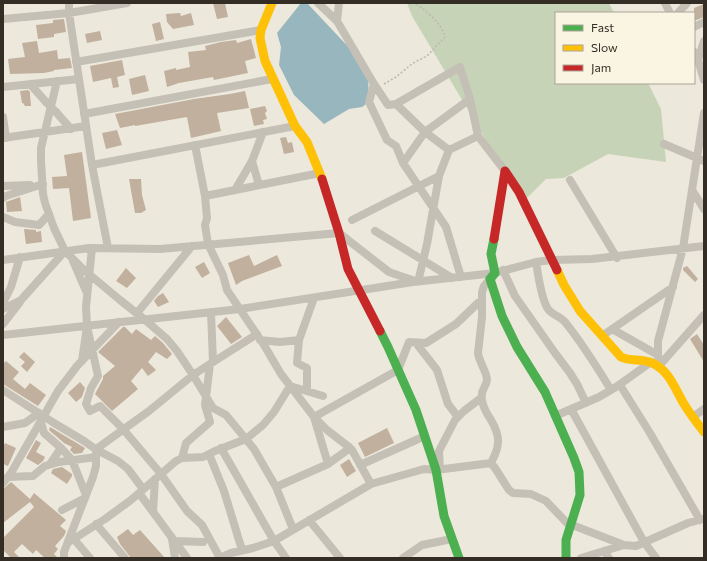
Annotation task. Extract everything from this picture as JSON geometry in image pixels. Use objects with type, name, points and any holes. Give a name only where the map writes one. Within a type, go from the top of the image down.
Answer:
[{"type":"street","points":[[69,3],[76,62],[92,165],[108,248]]},
{"type":"street","points":[[3,20],[127,3]]},
{"type":"street","points":[[272,3],[261,30],[260,38],[265,61],[295,126],[307,142],[320,173],[339,233],[348,269],[388,347],[416,410],[438,469]]},
{"type":"street","points":[[318,3],[336,21],[388,105],[396,104],[460,66],[470,99],[478,136],[519,192],[564,285],[580,311],[621,357],[630,361],[655,364],[666,374],[684,404],[704,432]]},
{"type":"street","points":[[336,21],[339,3]]},
{"type":"street","points":[[665,3],[670,12]]},
{"type":"street","points":[[679,12],[687,3]]},
{"type":"street","points":[[695,26],[704,22]]},
{"type":"street","points":[[76,62],[261,30]]},
{"type":"street","points":[[698,60],[704,41]]},
{"type":"street","points":[[695,54],[704,80]]},
{"type":"street","points":[[3,88],[79,79]]},
{"type":"street","points":[[84,114],[272,79]]},
{"type":"street","points":[[57,81],[45,133],[41,161],[43,194],[54,228],[65,251],[89,274],[145,319],[167,339],[177,351],[213,408],[226,414],[258,455],[276,486],[293,529]]},
{"type":"street","points":[[30,84],[71,129]]},
{"type":"street","points":[[374,84],[369,102],[387,140],[396,146],[403,163],[446,227],[461,277]]},
{"type":"street","points":[[403,163],[425,132],[470,99]]},
{"type":"street","points":[[396,104],[425,132],[449,150]]},
{"type":"street","points":[[655,364],[658,355],[658,341],[683,248],[692,190],[700,160],[704,113]]},
{"type":"street","points":[[3,118],[4,138],[86,126]]},
{"type":"street","points":[[92,165],[295,126]]},
{"type":"street","points":[[235,190],[252,161],[264,132]]},
{"type":"street","points":[[418,282],[439,176],[449,150],[478,136]]},
{"type":"street","points":[[664,144],[700,160]]},
{"type":"street","points":[[195,145],[205,196],[207,218],[205,225],[208,244],[223,275],[226,290],[259,337],[281,374],[314,417],[327,430],[350,448],[371,484]]},
{"type":"street","points":[[252,161],[260,185]]},
{"type":"street","points":[[505,171],[491,254],[496,274],[502,316],[517,347],[545,392],[579,472],[580,495],[566,540],[566,558]]},
{"type":"street","points":[[205,196],[320,173]]},
{"type":"street","points":[[352,220],[439,176]]},
{"type":"street","points":[[570,180],[616,257]]},
{"type":"street","points":[[3,186],[43,184]]},
{"type":"street","points":[[3,198],[43,184]]},
{"type":"street","points":[[692,190],[703,206]]},
{"type":"street","points":[[3,217],[15,222],[39,225],[49,214]]},
{"type":"street","points":[[375,231],[452,278]]},
{"type":"street","points":[[3,260],[92,248],[160,249],[339,233],[389,272],[418,282]]},
{"type":"street","points":[[137,313],[192,246]]},
{"type":"street","points":[[3,335],[240,309],[418,282],[496,274],[536,262],[616,257],[704,246]]},
{"type":"street","points":[[92,248],[86,307],[87,326],[98,376],[91,388],[86,404],[90,412],[100,406],[123,429],[158,477],[202,526],[220,558],[231,553],[274,541],[371,484],[424,469],[438,469],[491,463]]},
{"type":"street","points":[[3,324],[21,300],[65,251]]},
{"type":"street","points":[[3,303],[11,287],[20,257]]},
{"type":"street","points":[[72,257],[87,294]]},
{"type":"street","points":[[536,262],[542,294],[548,309],[554,315],[562,318],[596,365],[611,390]]},
{"type":"street","points":[[491,463],[498,446],[498,435],[486,412],[481,398],[487,378],[478,353],[482,317],[482,292],[484,286],[496,274]]},
{"type":"street","points":[[496,274],[515,296],[554,353],[570,373],[586,403]]},
{"type":"street","points":[[602,336],[673,286]]},
{"type":"street","points":[[307,391],[307,368],[297,363],[299,340],[314,298]]},
{"type":"street","points":[[3,309],[21,300]]},
{"type":"street","points":[[314,417],[398,370],[409,342],[426,343],[456,324],[478,303]]},
{"type":"street","points":[[182,458],[186,443],[210,422],[205,405],[212,363],[211,312]]},
{"type":"street","points":[[555,416],[599,397],[655,364],[704,315]]},
{"type":"street","points":[[5,480],[27,447],[41,417],[58,391],[82,361],[119,322]]},
{"type":"street","points":[[82,361],[87,326]]},
{"type":"street","points":[[612,329],[658,355]]},
{"type":"street","points":[[64,558],[64,552],[71,540],[96,466],[96,454],[98,447],[149,411],[193,375],[259,337],[280,342],[299,340]]},
{"type":"street","points":[[416,343],[437,370],[448,404],[458,417]]},
{"type":"street","points":[[491,463],[509,490],[513,493],[531,494],[546,501],[571,526],[624,545],[636,546],[688,523],[702,519],[620,385]]},
{"type":"street","points":[[290,386],[323,396]]},
{"type":"street","points":[[71,540],[131,500],[176,461],[182,458],[203,457],[221,448],[246,439],[263,425],[274,412],[290,386]]},
{"type":"street","points":[[3,390],[41,417],[84,441],[96,454],[118,461],[128,469],[153,512],[187,558]]},
{"type":"street","points":[[459,558],[444,516],[438,469],[440,451],[455,420],[481,398]]},
{"type":"street","points":[[693,416],[704,408]]},
{"type":"street","points":[[571,409],[644,542],[656,558]]},
{"type":"street","points":[[3,427],[25,423],[41,417]]},
{"type":"street","points":[[41,417],[44,433],[72,460],[86,496]]},
{"type":"street","points":[[314,417],[328,464]]},
{"type":"street","points":[[360,464],[425,436]]},
{"type":"street","points":[[50,464],[61,448]]},
{"type":"street","points":[[221,448],[274,541],[286,558]]},
{"type":"street","points":[[276,486],[328,464],[350,448]]},
{"type":"street","points":[[5,480],[33,476],[45,466],[50,464],[96,454]]},
{"type":"street","points":[[209,454],[224,491],[242,550]]},
{"type":"street","points":[[153,512],[158,477]]},
{"type":"street","points":[[62,510],[86,496]]},
{"type":"street","points":[[309,520],[340,558]]},
{"type":"street","points":[[96,524],[125,558]]},
{"type":"street","points":[[403,558],[422,545],[452,539]]},
{"type":"street","points":[[71,540],[90,558]]},
{"type":"street","points":[[174,540],[203,542]]},
{"type":"street","points":[[174,540],[174,558]]},
{"type":"street","points":[[581,558],[606,554],[624,545]]},
{"type":"path","points":[[374,84],[383,84],[413,63],[427,56],[445,37],[442,28],[436,21],[415,3]]},
{"type":"green space","points":[[407,3],[609,3],[614,12],[555,12],[555,84],[648,84],[661,109],[666,162],[608,154],[564,178],[546,179],[523,202],[412,16]]},
{"type":"water","points":[[301,3],[307,3],[356,55],[368,75],[369,102],[362,107],[349,109],[324,124],[294,95],[279,65],[281,47],[277,33]]},
{"type":"building","points":[[213,3],[225,3],[228,17],[217,19]]},
{"type":"building","points":[[704,4],[704,17],[695,21],[694,8]]},
{"type":"building","points":[[180,13],[181,16],[191,13],[194,25],[173,29],[167,22],[166,14]]},
{"type":"building","points":[[64,19],[66,32],[54,34],[54,37],[38,39],[36,25],[53,23],[53,20]]},
{"type":"building","points":[[160,22],[164,39],[156,41],[152,24]]},
{"type":"building","points":[[100,31],[102,40],[87,43],[85,34]]},
{"type":"building","points":[[251,39],[256,58],[245,61],[248,73],[214,80],[213,77],[179,83],[167,87],[164,71],[190,67],[188,52],[206,50],[205,46],[221,42],[236,40],[237,43]]},
{"type":"building","points":[[37,41],[39,53],[57,50],[58,59],[70,58],[72,68],[44,73],[10,74],[8,59],[25,57],[22,43]]},
{"type":"building","points":[[122,60],[125,75],[117,77],[119,87],[113,88],[111,78],[93,82],[90,66]]},
{"type":"building","points":[[145,75],[149,91],[132,95],[129,79]]},
{"type":"building","points":[[28,90],[30,92],[31,106],[25,106],[22,103],[20,91]]},
{"type":"building","points":[[245,91],[249,108],[217,113],[221,131],[191,138],[187,117],[120,128],[115,114],[194,99]]},
{"type":"building","points":[[265,106],[267,111],[265,113],[267,119],[263,120],[264,124],[254,126],[250,109]]},
{"type":"building","points":[[117,130],[122,145],[106,149],[102,133]]},
{"type":"building","points":[[286,137],[288,143],[292,142],[294,152],[284,154],[280,138]]},
{"type":"building","points":[[82,152],[91,218],[73,221],[69,188],[53,189],[52,177],[67,176],[64,155]]},
{"type":"building","points":[[129,179],[141,179],[142,195],[146,210],[141,213],[135,213]]},
{"type":"building","points":[[20,197],[22,211],[7,212],[6,202]]},
{"type":"building","points":[[24,229],[36,230],[36,232],[41,231],[42,242],[26,244]]},
{"type":"building","points":[[249,255],[254,266],[277,255],[282,266],[242,281],[236,285],[228,263]]},
{"type":"building","points":[[204,262],[210,273],[202,278],[195,267]]},
{"type":"building","points":[[687,266],[698,279],[695,282],[683,270],[683,268]]},
{"type":"building","points":[[126,268],[136,278],[127,288],[116,281]]},
{"type":"building","points":[[163,293],[169,302],[158,307],[154,301]]},
{"type":"building","points":[[226,317],[242,337],[231,344],[217,326]]},
{"type":"building","points":[[123,327],[125,327],[132,334],[136,329],[151,340],[155,336],[172,354],[167,359],[156,352],[148,362],[156,370],[148,376],[142,368],[131,381],[138,389],[112,411],[95,394],[103,379],[103,376],[115,366],[98,352]]},
{"type":"building","points":[[697,334],[704,345],[704,362],[690,339]]},
{"type":"building","points":[[24,352],[35,362],[27,372],[21,366],[25,362],[19,357]]},
{"type":"building","points":[[6,361],[19,372],[13,379],[25,389],[30,383],[46,395],[38,406],[3,384],[3,364]]},
{"type":"building","points":[[80,382],[85,388],[82,397],[76,402],[68,393]]},
{"type":"building","points":[[50,427],[85,448],[82,453],[74,454],[70,450],[72,447],[64,443],[49,430]]},
{"type":"building","points":[[387,428],[394,443],[365,457],[358,443]]},
{"type":"building","points":[[36,440],[41,443],[36,452],[45,457],[38,465],[26,458]]},
{"type":"building","points":[[5,443],[16,448],[8,466],[3,464],[3,447]]},
{"type":"building","points":[[349,459],[356,471],[347,477],[340,465]]},
{"type":"building","points":[[62,467],[72,474],[67,484],[51,473],[53,469]]},
{"type":"building","points":[[11,482],[30,499],[34,493],[66,520],[60,526],[66,531],[64,536],[55,546],[58,549],[54,554],[58,558],[45,558],[36,550],[33,554],[22,544],[14,552],[20,558],[11,558],[3,550],[3,538],[34,507],[30,502],[3,523],[3,489]]},
{"type":"building","points":[[128,529],[133,535],[140,530],[165,558],[131,558],[120,544],[117,537]]},
{"type":"traffic: fast","points":[[494,239],[491,254],[495,273],[490,279],[502,316],[517,347],[545,392],[579,472],[580,495],[566,540],[566,558]]},
{"type":"traffic: fast","points":[[380,331],[416,410],[436,470],[444,516],[459,558]]},
{"type":"traffic: slow","points":[[272,3],[261,30],[260,38],[265,61],[295,126],[307,142],[322,179]]},
{"type":"traffic: slow","points":[[557,270],[564,285],[580,311],[621,357],[648,362],[663,370],[671,380],[684,404],[704,432]]},
{"type":"traffic: jam","points":[[494,239],[505,171],[519,192],[557,270]]},
{"type":"traffic: jam","points":[[322,179],[339,233],[348,269],[380,331]]}]
